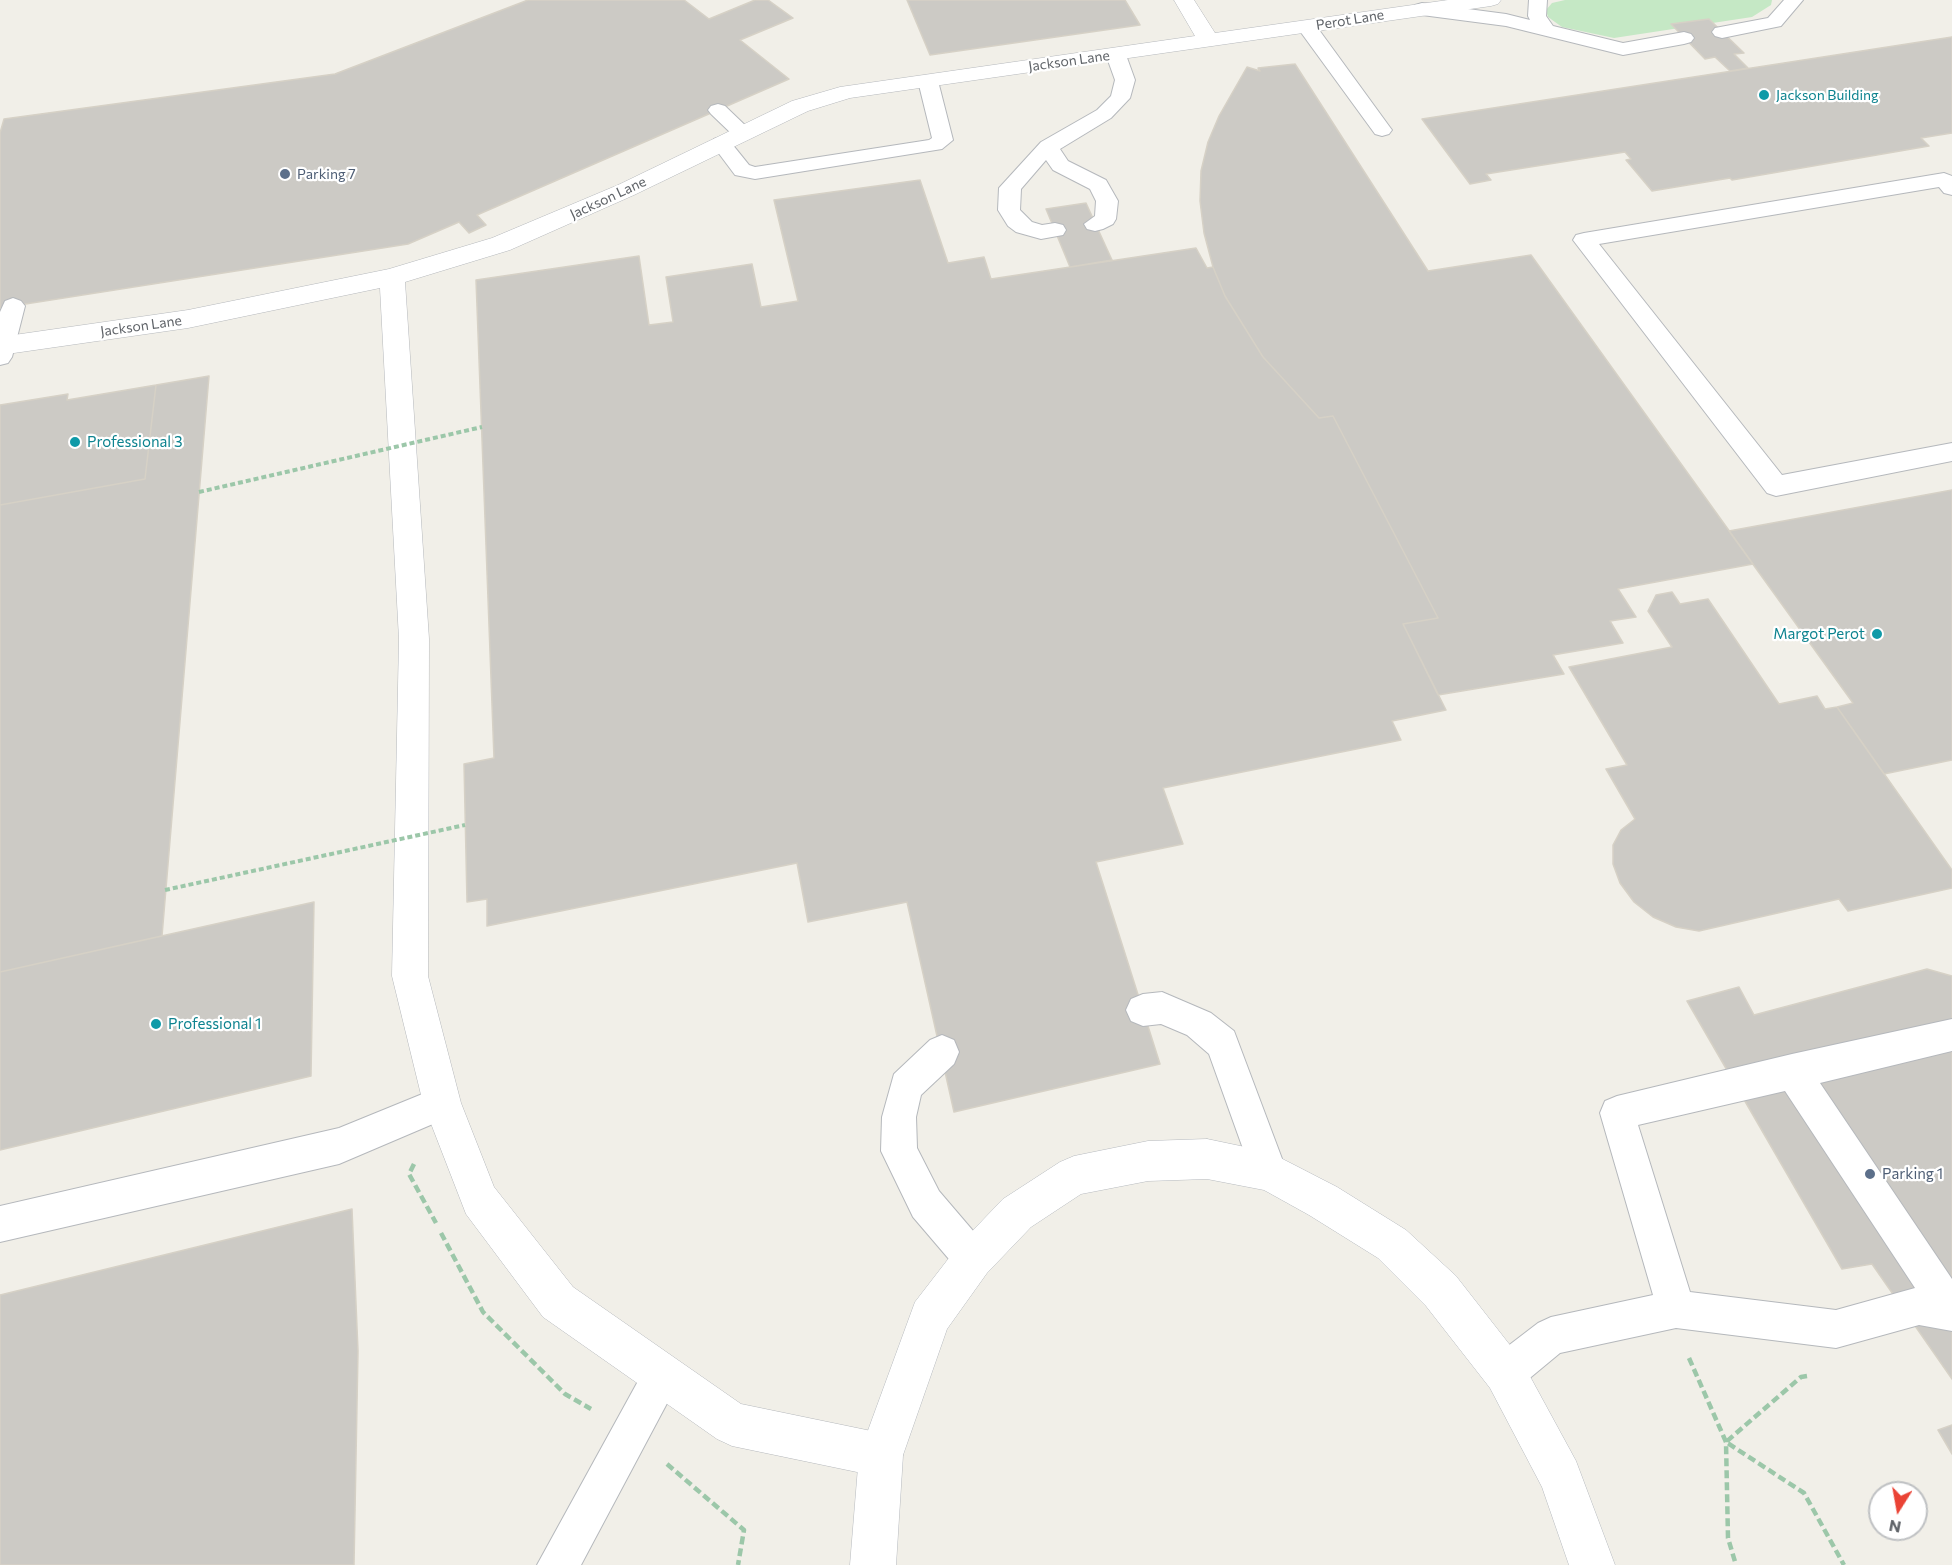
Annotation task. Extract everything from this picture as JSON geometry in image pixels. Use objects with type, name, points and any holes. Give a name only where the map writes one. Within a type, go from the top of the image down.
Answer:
[{"type":"street","points":[[1184,0],[1209,41]]},
{"type":"street","name":"Perot Lane","points":[[1209,41],[1491,0]]},
{"type":"street","name":"Jackson Lane","points":[[1,350],[188,319],[392,277],[501,244],[572,215],[800,105],[823,98],[848,92],[1209,41]]},
{"type":"street","points":[[392,277],[414,639],[410,976],[442,1103],[480,1200],[558,1302],[732,1424],[881,1455]]},
{"type":"street","points":[[873,1565],[881,1455],[930,1317],[973,1259],[1017,1213],[1074,1176],[1148,1161],[1207,1159],[1269,1172],[1323,1201],[1392,1244],[1442,1291],[1505,1373],[1560,1478],[1592,1565]]},
{"type":"lane","points":[[1538,0],[1537,16],[1545,29]]},
{"type":"lane","points":[[1722,32],[1774,22],[1794,0]]},
{"type":"lane","points":[[1422,9],[1506,20],[1623,49],[1684,38]]},
{"type":"lane","points":[[1307,27],[1382,130]]},
{"type":"lane","points":[[1055,230],[1041,232],[1024,228],[1016,221],[1009,210],[1010,188],[1041,153],[1104,114],[1120,98],[1125,80],[1116,55]]},
{"type":"lane","points":[[721,143],[742,170],[755,173],[935,145],[943,140],[928,81]]},
{"type":"lane","points":[[718,110],[742,133]]},
{"type":"lane","points":[[1041,153],[1098,185],[1107,201],[1105,219],[1095,224]]},
{"type":"lane","points":[[1949,182],[1584,240],[1776,486],[1952,452]]},
{"type":"lane","points":[[1,350],[13,306]]},
{"type":"lane","points":[[1143,1010],[1162,1008],[1199,1024],[1222,1043],[1269,1172]]},
{"type":"lane","points":[[1676,1309],[1617,1113],[1952,1035]]},
{"type":"lane","points":[[942,1052],[906,1086],[899,1117],[899,1151],[926,1204],[973,1259]]},
{"type":"lane","points":[[1792,1071],[1952,1312]]},
{"type":"lane","points":[[0,1224],[339,1146],[442,1103]]},
{"type":"lane","points":[[1505,1373],[1551,1336],[1676,1309],[1836,1329],[1919,1306],[1952,1312]]},
{"type":"lane","points":[[558,1565],[662,1377]]},
{"type":"path","points":[[199,492],[482,427]]},
{"type":"path","points":[[165,890],[465,825]]},
{"type":"path","points":[[1676,1309],[1685,1350],[1726,1442],[1728,1538],[1736,1565]]},
{"type":"path","points":[[1726,1442],[1801,1377],[1812,1375]]},
{"type":"path","points":[[1726,1442],[1804,1493],[1844,1565]]},
{"type":"green space","points":[[1565,0],[1772,0],[1771,5],[1752,17],[1614,38],[1562,27],[1548,17],[1546,10],[1552,3]]},
{"type":"building","name":"Parking 7","points":[[528,0],[684,0],[709,19],[755,0],[768,0],[793,18],[740,40],[789,79],[477,215],[486,225],[469,233],[459,222],[408,244],[0,308],[0,133],[4,119],[335,74]]},
{"type":"building","points":[[907,0],[1125,0],[1140,25],[930,55]]},
{"type":"building","points":[[1709,19],[1744,53],[1734,54],[1748,68],[1730,71],[1715,57],[1705,59],[1671,24]]},
{"type":"building","name":"Jackson Building","points":[[1952,37],[1952,133],[1921,138],[1929,146],[1732,180],[1730,178],[1652,191],[1626,160],[1631,159],[1625,152],[1486,174],[1491,180],[1470,184],[1422,119]]},
{"type":"building","points":[[1295,64],[1428,271],[1531,255],[1753,564],[1618,589],[1636,617],[1610,621],[1623,643],[1553,655],[1564,674],[1438,695],[1403,624],[1438,618],[1333,416],[1319,418],[1263,357],[1225,296],[1213,267],[1204,233],[1200,201],[1201,171],[1208,142],[1219,116],[1247,67],[1260,71],[1258,68]]},
{"type":"building","points":[[920,180],[948,263],[984,257],[991,279],[1196,248],[1207,268],[1213,267],[1225,296],[1263,357],[1319,418],[1333,416],[1438,618],[1403,624],[1446,710],[1392,721],[1401,740],[1163,788],[1183,844],[1096,862],[1160,1064],[954,1112],[907,902],[808,922],[797,863],[487,926],[487,899],[467,902],[464,764],[494,758],[476,280],[639,256],[649,325],[673,322],[666,277],[752,264],[761,307],[798,301],[774,200]]},
{"type":"building","points":[[1086,203],[1112,260],[1070,267],[1046,209]]},
{"type":"building","points":[[209,376],[162,936],[0,972],[0,505],[145,479],[156,385]]},
{"type":"building","name":"Professional 3","points":[[156,385],[145,479],[0,505],[0,405],[68,394],[67,400]]},
{"type":"building","name":"Margot Perot","points":[[1952,490],[1952,760],[1884,774],[1837,707],[1853,703],[1729,531]]},
{"type":"building","points":[[1672,592],[1680,604],[1708,599],[1779,704],[1817,696],[1825,709],[1837,707],[1952,870],[1952,888],[1848,911],[1839,899],[1699,931],[1676,927],[1653,917],[1634,902],[1620,883],[1613,864],[1613,845],[1621,830],[1635,819],[1606,769],[1627,765],[1569,667],[1672,647],[1648,611],[1656,595]]},
{"type":"building","name":"Professional 1","points":[[314,902],[311,1076],[0,1150],[0,972]]},
{"type":"building","name":"Parking 1","points":[[1927,969],[1952,976],[1952,1379],[1872,1264],[1842,1269],[1687,1001],[1739,987],[1754,1015]]},
{"type":"building","points":[[352,1209],[358,1351],[354,1565],[0,1565],[0,1295]]},
{"type":"building","points":[[1952,1425],[1952,1454],[1938,1430]]},
{"type":"place","name":"Jackson Building","points":[[1764,95]]},
{"type":"place","name":"Parking 7","points":[[285,174]]},
{"type":"place","name":"Professional 3","points":[[75,442]]},
{"type":"place","name":"Margot Perot","points":[[1877,634]]},
{"type":"place","name":"Professional 1","points":[[156,1024]]},
{"type":"place","name":"Parking 1","points":[[1870,1174]]}]
